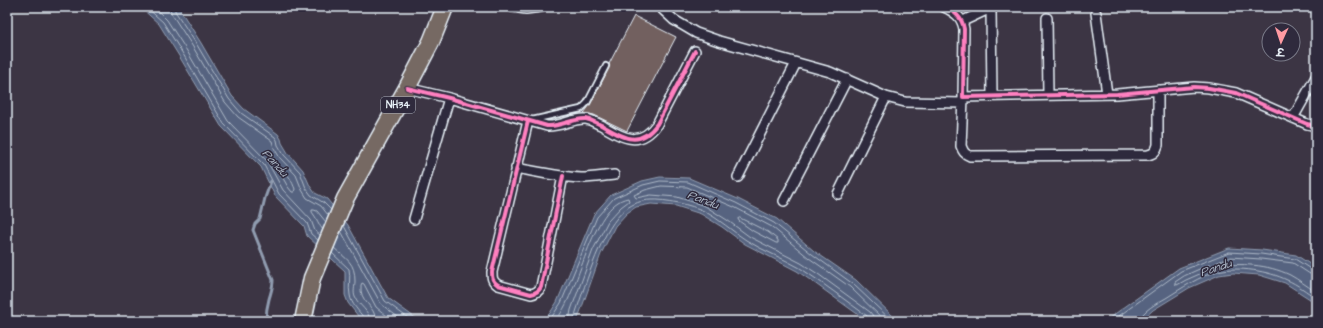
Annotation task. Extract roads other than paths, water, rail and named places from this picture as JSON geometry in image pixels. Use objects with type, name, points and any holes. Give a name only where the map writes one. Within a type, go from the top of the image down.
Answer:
[{"type":"highway","name":"NH34","points":[[303,321],[312,278],[345,200],[431,42],[444,7]]},
{"type":"street","points":[[512,7],[526,9],[541,7]]},
{"type":"street","points":[[660,7],[674,20],[696,33],[719,41],[830,72],[886,97],[905,102],[963,100],[992,96],[1107,94],[1194,87],[1221,89],[1236,93],[1293,118],[1316,126]]},
{"type":"street","points":[[944,7],[953,11],[963,21],[963,100],[961,146],[963,151],[970,156],[1148,155],[1154,153],[1158,145],[1158,90]]},
{"type":"street","points":[[963,21],[992,8],[992,96]]},
{"type":"street","points":[[1096,13],[1107,94]]},
{"type":"street","points":[[1047,18],[1048,95]]},
{"type":"street","points":[[407,88],[449,98],[552,127],[577,120],[588,120],[623,137],[630,139],[639,138],[647,135],[657,124],[695,51]]},
{"type":"street","points":[[738,176],[796,63]]},
{"type":"street","points":[[1293,118],[1316,78]]},
{"type":"street","points":[[784,201],[846,79]]},
{"type":"street","points":[[838,194],[886,97]]},
{"type":"street","points":[[414,220],[449,98]]},
{"type":"street","points":[[528,121],[492,272],[492,278],[498,285],[531,294],[539,290],[541,287],[563,176]]},
{"type":"street","points":[[516,168],[563,176],[594,178],[614,175]]},
{"type":"lane","points":[[528,121],[581,109],[587,103],[606,66]]},
{"type":"water","name":"Pandu","points":[[140,7],[179,8],[232,96],[244,109],[278,134],[288,153],[303,170],[315,193],[327,199],[348,225],[388,298],[422,321],[362,321],[348,303],[345,295],[345,271],[307,236],[304,226],[275,196],[261,167],[221,126],[159,24]]},
{"type":"water","name":"Pandu","points":[[660,177],[689,178],[738,199],[777,219],[814,251],[856,280],[898,321],[867,321],[797,271],[745,244],[701,214],[676,206],[651,204],[636,207],[627,213],[615,226],[601,254],[577,321],[542,321],[550,313],[557,302],[594,214],[611,195],[642,181]]},
{"type":"water","name":"Pandu","points":[[1229,248],[1262,250],[1296,255],[1316,268],[1316,303],[1285,283],[1259,275],[1233,273],[1219,275],[1189,288],[1153,310],[1141,321],[1105,321],[1179,268]]},
{"type":"waterway","points":[[266,321],[267,307],[273,280],[253,230],[255,224],[260,219],[271,181]]}]
